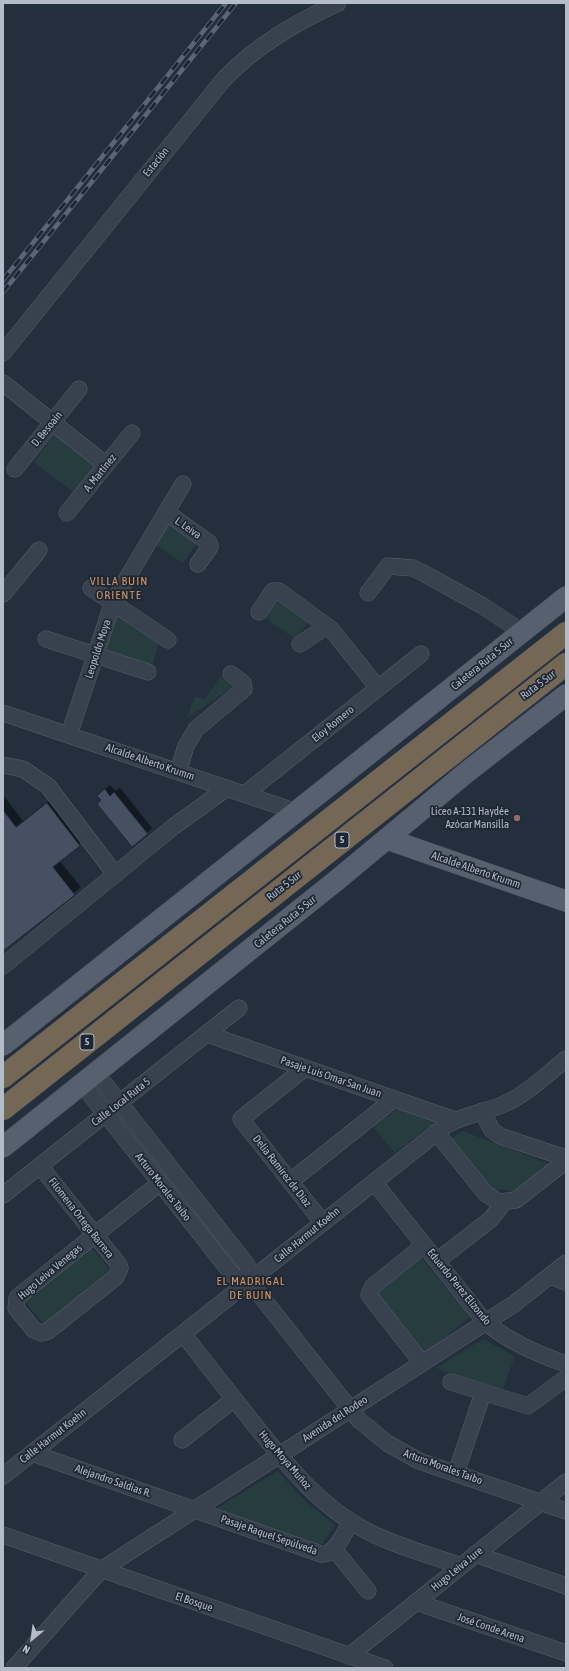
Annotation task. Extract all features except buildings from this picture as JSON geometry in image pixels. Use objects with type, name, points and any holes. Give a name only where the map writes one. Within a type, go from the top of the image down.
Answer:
[{"type":"highway","name":"5","points":[[3,1077],[566,633]]},
{"type":"highway","name":"Ruta 5 Sur","points":[[3,1109],[566,664]]},
{"type":"main road","name":"Caletera Ruta 5 Sur","points":[[3,1045],[566,597]]},
{"type":"main road","name":"Caletera Ruta 5 Sur","points":[[3,1147],[387,839],[467,772],[566,695]]},
{"type":"main road","name":"Alcalde Alberto Krumm","points":[[387,839],[566,901]]},
{"type":"street","name":"Estación","points":[[3,353],[224,79],[252,53],[270,39],[297,22],[338,3]]},
{"type":"street","points":[[3,383],[106,465]]},
{"type":"street","name":"D. Besoaín","points":[[15,469],[79,389]]},
{"type":"street","name":"A. Martínez","points":[[67,513],[132,433]]},
{"type":"street","name":"Leopoldo Moya","points":[[69,735],[113,602],[183,484]]},
{"type":"street","name":"L. Leiva","points":[[166,512],[209,543],[210,547],[198,564]]},
{"type":"street","points":[[3,594],[38,550]]},
{"type":"street","points":[[368,593],[388,566],[413,568],[440,581],[483,606],[522,632]]},
{"type":"street","points":[[91,588],[168,640]]},
{"type":"street","points":[[259,612],[272,592],[277,590],[327,626],[378,688]]},
{"type":"street","points":[[300,644],[327,626]]},
{"type":"street","points":[[46,639],[148,672]]},
{"type":"street","name":"Eloy Romero","points":[[245,794],[421,654]]},
{"type":"street","points":[[178,772],[186,746],[196,729],[244,689],[243,684],[230,674]]},
{"type":"street","name":"Alcalde Alberto Krumm","points":[[3,713],[297,812]]},
{"type":"street","points":[[3,765],[23,769],[48,786],[115,874]]},
{"type":"street","points":[[3,966],[173,827],[227,788]]},
{"type":"street","name":"Calle Local Ruta 5","points":[[3,1195],[239,1008]]},
{"type":"street","name":"Pasaje Luis Omar San Juan","points":[[206,1034],[455,1120]]},
{"type":"street","name":"Calle Harmut Koehn","points":[[3,1476],[436,1132],[455,1120],[512,1100],[566,1059]]},
{"type":"street","name":"Delia Ramírez de Díaz","points":[[305,1068],[241,1119],[323,1223]]},
{"type":"street","name":"Arturo Morales Taibo","points":[[89,1079],[120,1103],[247,1265],[250,1274],[250,1281],[350,1410],[374,1433],[402,1453],[419,1461],[566,1511]]},
{"type":"street","name":"Arturo Morales Taibo","points":[[89,1079],[106,1114],[232,1274],[239,1280],[250,1281]]},
{"type":"street","points":[[290,1181],[394,1099]]},
{"type":"street","points":[[482,1111],[492,1130],[500,1136],[566,1160]]},
{"type":"street","points":[[436,1132],[486,1194],[494,1200],[504,1202],[519,1197],[566,1160]]},
{"type":"street","name":"Filomena Ortega Barrera","points":[[40,1166],[119,1265],[120,1271]]},
{"type":"street","name":"Hugo Leiva Venegas","points":[[120,1271],[116,1277],[44,1333],[34,1330],[16,1308],[15,1301],[20,1295],[160,1182]]},
{"type":"street","name":"Eduardo Pérez Elizondo","points":[[374,1182],[484,1322],[498,1333],[524,1348],[566,1364]]},
{"type":"street","points":[[437,1261],[491,1219],[504,1202]]},
{"type":"street","points":[[422,1364],[369,1295],[373,1286],[424,1245]]},
{"type":"street","name":"Avenida del Rodeo","points":[[14,1668],[101,1570],[514,1304],[566,1263]]},
{"type":"street","points":[[550,1276],[566,1282]]},
{"type":"street","name":"Hugo Moya Muñoz","points":[[183,1334],[279,1455],[308,1488],[351,1522],[381,1537],[462,1566]]},
{"type":"street","points":[[451,1382],[528,1406],[566,1378]]},
{"type":"street","points":[[456,1473],[483,1393]]},
{"type":"street","points":[[182,1440],[234,1399]]},
{"type":"street","name":"Alejandro Saldías R.","points":[[32,1453],[195,1510]]},
{"type":"street","name":"Hugo Leiva Jure","points":[[348,1656],[566,1482]]},
{"type":"street","name":"Pasaje Raquel Sepúlveda","points":[[195,1510],[321,1554],[328,1553],[334,1549],[351,1522]]},
{"type":"street","name":"El Bosque","points":[[3,1535],[385,1668]]},
{"type":"street","points":[[334,1549],[368,1591]]},
{"type":"street","points":[[475,1554],[566,1586]]},
{"type":"street","name":"José Conde Arena","points":[[416,1602],[566,1653]]},
{"type":"green space","points":[[55,434],[96,465],[74,493],[34,462]]},
{"type":"green space","points":[[169,521],[198,541],[183,563],[154,544]]},
{"type":"green space","points":[[276,597],[309,621],[295,639],[263,616]]},
{"type":"green space","points":[[119,612],[159,641],[152,667],[104,652]]},
{"type":"green space","points":[[220,677],[233,687],[187,718],[195,696],[205,699]]},
{"type":"green space","points":[[402,1106],[438,1120],[395,1153],[373,1127]]},
{"type":"green space","points":[[463,1131],[552,1165],[512,1193],[507,1190],[502,1190],[492,1193],[448,1140]]},
{"type":"green space","points":[[91,1247],[110,1270],[45,1325],[24,1301]]},
{"type":"green space","points":[[419,1255],[470,1317],[424,1354],[373,1292]]},
{"type":"green space","points":[[483,1339],[515,1356],[501,1394],[436,1368]]},
{"type":"green space","points":[[278,1471],[302,1498],[335,1525],[321,1545],[214,1510]]},
{"type":"railway","points":[[3,280],[226,3]]},
{"type":"railway","points":[[3,292],[236,3]]},
{"type":"place","name":"Liceo A-131 Haydée Azócar Mansilla","points":[[517,818]]},
{"type":"district","name":"VILLA BUIN ORIENTE","points":[[119,588]]},
{"type":"district","name":"EL MADRIGAL DE BUIN","points":[[251,1288]]}]
